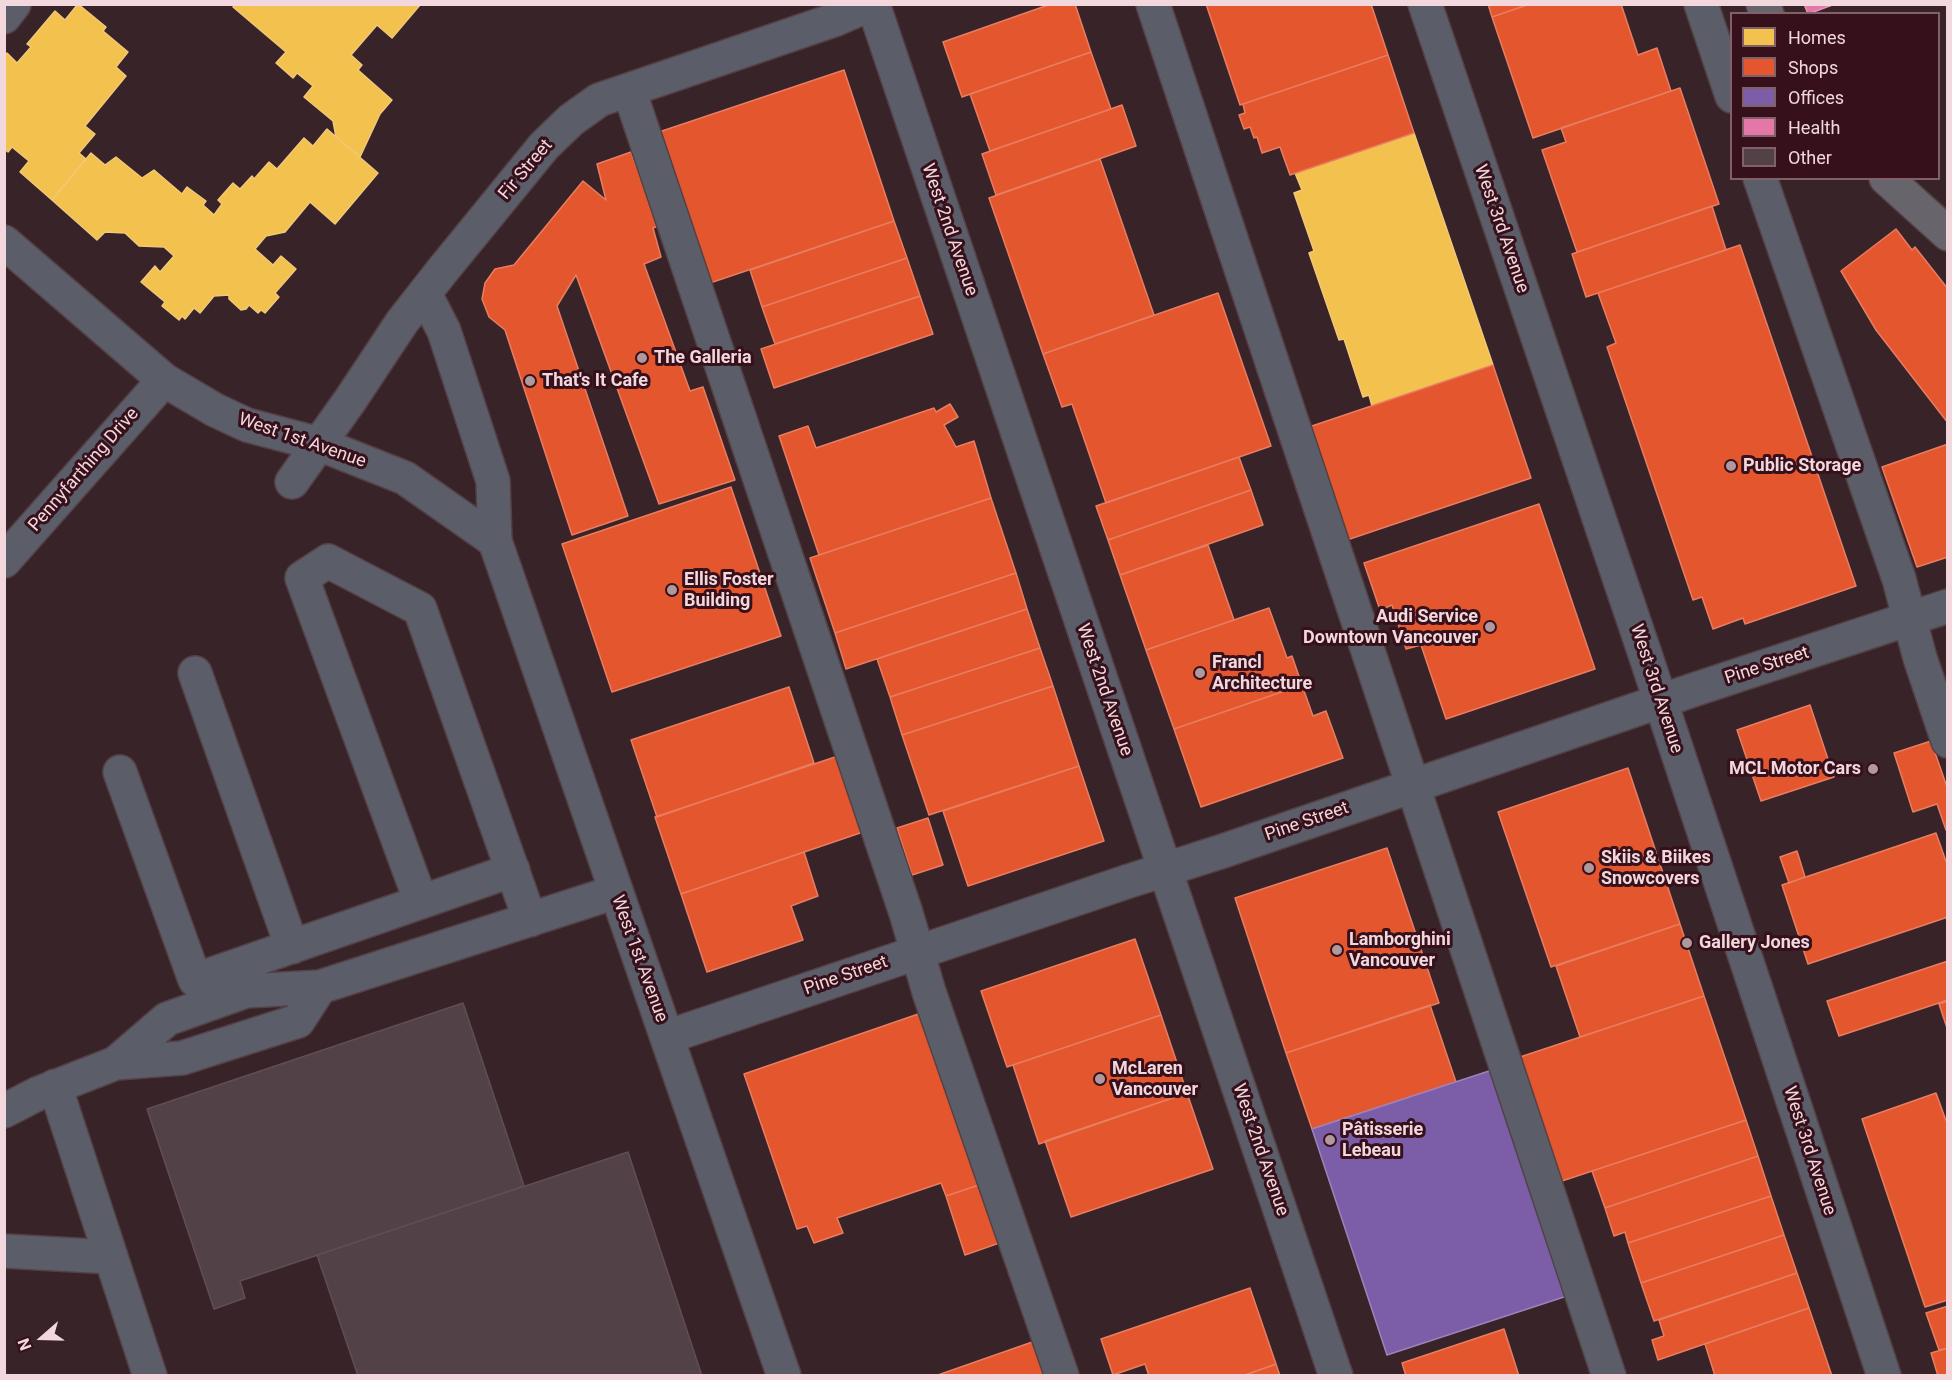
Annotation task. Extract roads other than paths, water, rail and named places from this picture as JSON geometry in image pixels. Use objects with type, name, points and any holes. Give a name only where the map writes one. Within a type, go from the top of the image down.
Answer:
[{"type":"highway","points":[[1888,180],[1947,234]]},
{"type":"street","name":"Fir Street","points":[[292,482],[402,322],[544,146],[572,120],[599,100],[834,20],[872,4]]},
{"type":"street","name":"West 2nd Avenue","points":[[872,4],[1336,1376]]},
{"type":"street","points":[[1153,4],[1609,1376]]},
{"type":"street","name":"West 3rd Avenue","points":[[1425,4],[1884,1376]]},
{"type":"street","points":[[1701,4],[1730,93]]},
{"type":"street","points":[[629,90],[918,952],[929,992],[1062,1376]]},
{"type":"street","points":[[1761,180],[1899,579],[1920,658],[1947,741]]},
{"type":"street","name":"West 1st Avenue","points":[[4,242],[164,380],[215,410],[247,425],[319,444],[405,478],[495,541]]},
{"type":"street","name":"West 1st Avenue","points":[[425,294],[444,331],[493,482],[495,541],[784,1376]]},
{"type":"street","name":"Pennyfarthing Drive","points":[[4,561],[164,380]]},
{"type":"street","points":[[421,902],[302,578],[328,561],[420,609],[530,920]]},
{"type":"street","name":"Pine Street","points":[[667,1037],[1947,606]]},
{"type":"street","points":[[195,673],[292,947]]},
{"type":"street","points":[[120,772],[195,980],[513,870]]},
{"type":"street","points":[[116,1064],[167,1019],[246,991],[320,987],[615,892]]},
{"type":"street","points":[[4,1111],[55,1086],[116,1064],[182,1058],[298,1021],[320,987]]},
{"type":"street","points":[[55,1086],[150,1376]]},
{"type":"street","points":[[4,1251],[111,1257]]},
{"type":"place","name":"The Galleria","points":[[642,358]]},
{"type":"place","name":"That's It Cafe","points":[[530,381]]},
{"type":"place","name":"Public Storage","points":[[1731,466]]},
{"type":"place","name":"Ellis Foster Building","points":[[672,590]]},
{"type":"place","name":"Audi Service Downtown Vancouver","points":[[1490,627]]},
{"type":"place","name":"Francl Architecture","points":[[1200,673]]},
{"type":"place","name":"MCL Motor Cars","points":[[1873,769]]},
{"type":"place","name":"Skiis & Biikes Snowcovers","points":[[1589,868]]},
{"type":"place","name":"Gallery Jones","points":[[1687,943]]},
{"type":"place","name":"Lamborghini Vancouver","points":[[1337,950]]},
{"type":"place","name":"McLaren Vancouver","points":[[1100,1079]]},
{"type":"place","name":"Pâtisserie Lebeau","points":[[1330,1140]]}]
